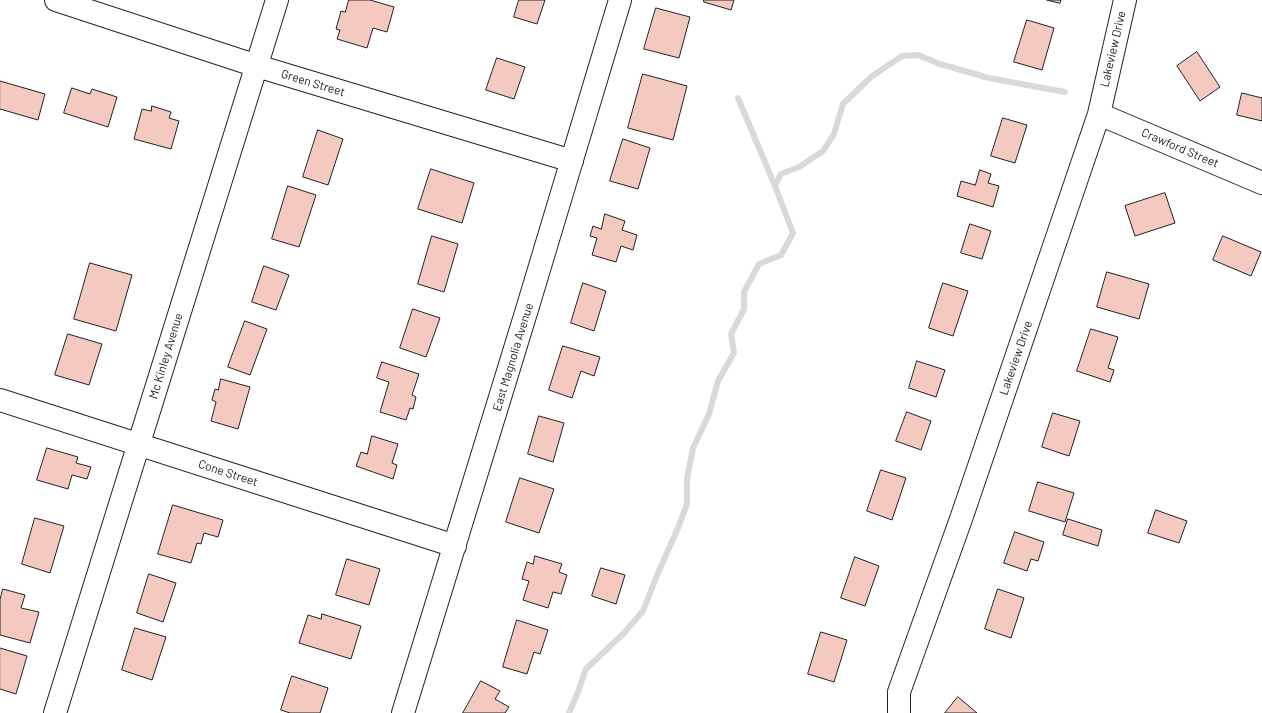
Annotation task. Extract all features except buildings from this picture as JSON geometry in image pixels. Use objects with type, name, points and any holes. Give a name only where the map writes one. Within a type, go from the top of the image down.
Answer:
[{"type":"street","name":"Green Street","points":[[56,0],[257,66],[572,161]]},
{"type":"street","name":"Mc Kinley Avenue","points":[[55,713],[277,0]]},
{"type":"street","name":"East Magnolia Avenue","points":[[403,713],[620,0]]},
{"type":"street","name":"Lakeview Drive","points":[[899,713],[899,692],[963,512],[1099,114],[1125,0]]},
{"type":"street","name":"Crawford Street","points":[[1099,114],[1262,183]]},
{"type":"street","name":"Cone Street","points":[[0,400],[455,546]]},
{"type":"waterway","points":[[569,713],[586,669],[624,633],[643,611],[678,528],[687,504],[687,478],[693,448],[709,414],[718,381],[734,353],[731,334],[744,309],[744,292],[759,264],[781,255],[793,233],[775,186],[781,174],[799,167],[823,151],[834,134],[843,104],[871,77],[902,56],[918,55],[940,64],[989,78],[1065,92]]},
{"type":"waterway","points":[[738,98],[775,186]]}]
